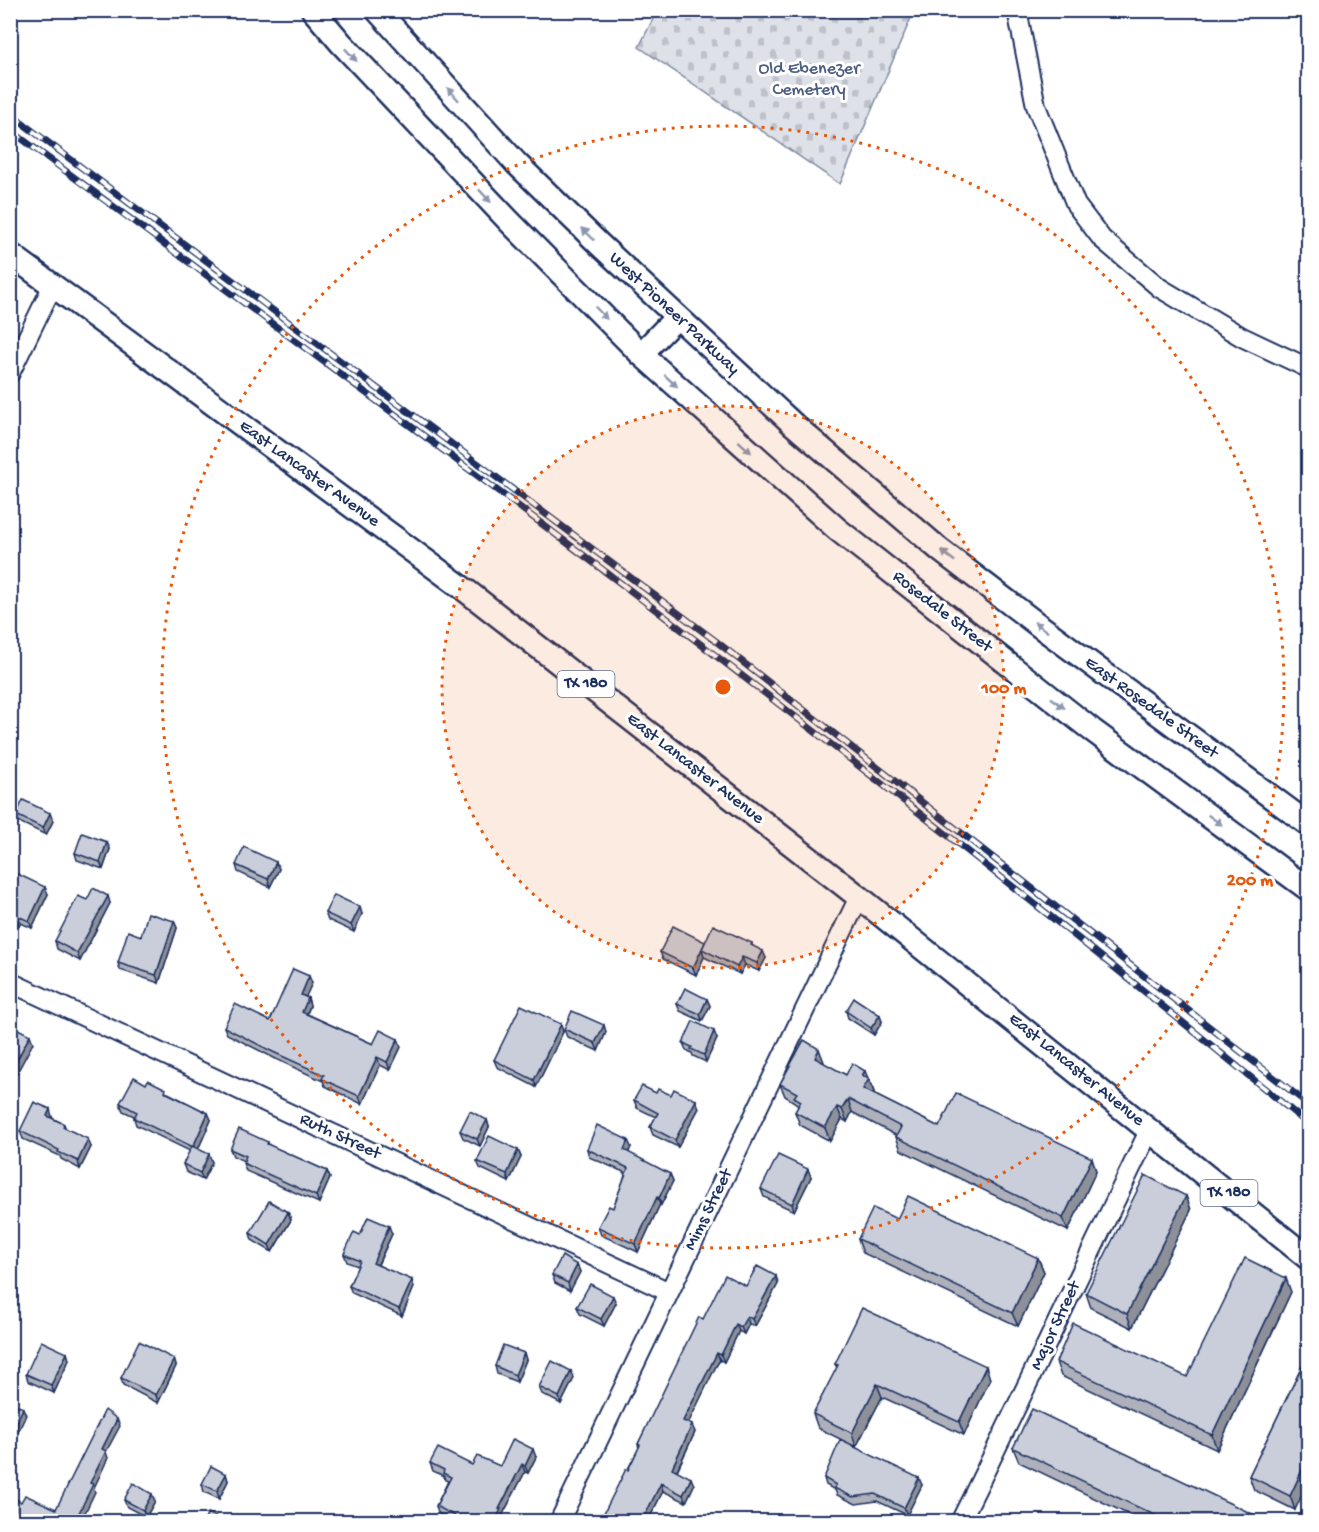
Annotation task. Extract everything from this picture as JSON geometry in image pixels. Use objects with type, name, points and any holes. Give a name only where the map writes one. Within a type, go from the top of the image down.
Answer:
[{"type":"main road","points":[[313,10],[341,44],[509,221],[641,354],[677,317]]},
{"type":"main road","name":"West Pioneer Parkway","points":[[377,10],[516,164],[600,246],[794,425],[940,550],[995,592]]},
{"type":"main road","name":"East Lancaster Avenue","points":[[10,254],[464,589],[859,897],[1308,1258]]},
{"type":"main road","name":"Rosedale Street","points":[[641,354],[837,529],[1092,730],[1308,889]]},
{"type":"main road","name":"East Rosedale Street","points":[[995,592],[1308,824]]},
{"type":"street","points":[[1017,10],[1036,106],[1076,205],[1102,240],[1160,288],[1242,337],[1308,368]]},
{"type":"street","points":[[10,373],[53,285]]},
{"type":"street","name":"Mims Street","points":[[559,1521],[859,897]]},
{"type":"street","name":"Ruth Street","points":[[10,982],[669,1292]]},
{"type":"street","name":"Major Street","points":[[960,1521],[1027,1389],[1065,1304],[1150,1129]]},
{"type":"green space","name":"Old Ebenezer Cemetery","points":[[657,10],[914,11],[840,184],[639,47]]},
{"type":"building","points":[[23,800],[50,813],[43,828],[16,815]]},
{"type":"building","points":[[82,833],[107,842],[100,862],[75,853]]},
{"type":"building","points":[[244,847],[276,862],[268,879],[236,865]]},
{"type":"building","points":[[11,871],[45,887],[29,921],[10,915]]},
{"type":"building","points":[[93,888],[108,896],[77,953],[55,941],[78,896],[87,900]]},
{"type":"building","points":[[334,895],[360,907],[351,925],[325,913]]},
{"type":"building","points":[[148,913],[174,921],[156,975],[118,963],[128,931],[141,936]]},
{"type":"building","points":[[713,925],[752,943],[751,945],[763,951],[757,963],[742,957],[737,967],[702,949]]},
{"type":"building","points":[[673,926],[705,942],[693,968],[660,952]]},
{"type":"building","points":[[293,969],[309,976],[301,995],[308,998],[302,1012],[373,1044],[380,1030],[398,1039],[387,1062],[377,1057],[359,1096],[322,1079],[324,1075],[224,1027],[235,1004],[270,1021]]},
{"type":"building","points":[[685,988],[707,999],[700,1014],[677,1004]]},
{"type":"building","points":[[854,998],[880,1015],[871,1028],[846,1011]]},
{"type":"building","points":[[521,1005],[561,1024],[534,1080],[494,1060]]},
{"type":"building","points":[[572,1011],[604,1025],[595,1043],[564,1029]]},
{"type":"building","points":[[693,1021],[714,1031],[704,1055],[683,1043]]},
{"type":"building","points":[[10,1025],[30,1035],[10,1073]]},
{"type":"building","points":[[804,1040],[819,1049],[815,1058],[846,1075],[852,1063],[865,1071],[862,1075],[869,1079],[863,1089],[939,1127],[956,1093],[1092,1158],[1063,1218],[896,1137],[901,1127],[848,1099],[842,1109],[837,1107],[825,1128],[795,1112],[801,1101],[794,1097],[797,1093],[780,1084]]},
{"type":"building","points":[[134,1077],[146,1084],[148,1080],[166,1089],[165,1092],[208,1113],[193,1147],[134,1118],[137,1112],[120,1103]]},
{"type":"building","points":[[642,1086],[656,1093],[658,1089],[671,1095],[674,1089],[696,1100],[675,1140],[650,1127],[658,1113],[634,1100]]},
{"type":"building","points":[[34,1102],[50,1109],[47,1116],[64,1124],[63,1127],[88,1139],[78,1161],[20,1131]]},
{"type":"building","points":[[470,1111],[487,1120],[477,1139],[460,1131]]},
{"type":"building","points":[[597,1125],[628,1140],[624,1150],[670,1174],[635,1244],[598,1227],[609,1206],[613,1208],[628,1168],[587,1149]]},
{"type":"building","points":[[239,1129],[327,1171],[316,1196],[243,1163],[246,1156],[230,1149]]},
{"type":"building","points":[[489,1136],[518,1150],[507,1174],[477,1161]]},
{"type":"building","points":[[192,1146],[209,1154],[200,1173],[183,1164]]},
{"type":"building","points":[[778,1155],[808,1169],[792,1204],[761,1189]]},
{"type":"building","points":[[1145,1175],[1186,1196],[1127,1314],[1086,1293]]},
{"type":"building","points":[[908,1196],[1038,1258],[1012,1313],[858,1239],[873,1208],[897,1219]]},
{"type":"building","points":[[269,1201],[288,1212],[269,1245],[250,1233]]},
{"type":"building","points":[[368,1217],[389,1226],[373,1263],[412,1280],[399,1309],[349,1286],[360,1261],[344,1254],[354,1232],[360,1235]]},
{"type":"building","points":[[562,1256],[577,1265],[568,1283],[552,1275]]},
{"type":"building","points":[[1245,1258],[1286,1278],[1212,1435],[1056,1362],[1073,1323],[1187,1377]]},
{"type":"building","points":[[757,1266],[776,1276],[752,1319],[747,1316],[741,1327],[736,1324],[721,1355],[717,1353],[683,1421],[692,1425],[672,1468],[691,1478],[683,1495],[661,1483],[643,1519],[637,1516],[634,1521],[600,1521],[626,1469],[628,1470],[640,1445],[638,1444],[699,1317],[703,1319],[725,1275],[746,1286]]},
{"type":"building","points":[[590,1284],[613,1296],[601,1319],[577,1307]]},
{"type":"building","points":[[862,1308],[986,1366],[959,1422],[877,1384],[852,1433],[813,1414],[838,1365],[835,1364]]},
{"type":"building","points":[[41,1341],[67,1353],[51,1385],[26,1374]]},
{"type":"building","points":[[139,1341],[174,1359],[156,1395],[121,1378]]},
{"type":"building","points":[[503,1345],[524,1353],[515,1375],[495,1366]]},
{"type":"building","points":[[1308,1354],[1308,1457],[1290,1496],[1249,1476]]},
{"type":"building","points":[[552,1361],[571,1371],[559,1397],[539,1387]]},
{"type":"building","points":[[10,1402],[23,1408],[11,1434],[10,1433]]},
{"type":"building","points":[[1032,1409],[1267,1521],[1167,1521],[1013,1448]]},
{"type":"building","points":[[105,1410],[117,1419],[102,1449],[106,1451],[76,1519],[81,1521],[10,1521],[10,1496],[21,1502],[25,1495],[56,1509]]},
{"type":"building","points":[[513,1439],[533,1449],[525,1466],[522,1464],[499,1509],[501,1509],[497,1518],[502,1521],[458,1521],[453,1519],[455,1516],[436,1506],[451,1477],[443,1473],[444,1470],[430,1463],[438,1448],[472,1465],[477,1456],[500,1466]]},
{"type":"building","points":[[840,1440],[919,1478],[904,1508],[875,1494],[853,1497],[834,1488],[836,1485],[824,1478]]},
{"type":"building","points":[[211,1466],[226,1474],[217,1491],[202,1484]]},
{"type":"building","points":[[133,1483],[152,1494],[143,1510],[124,1500]]},
{"type":"building","points":[[208,1513],[225,1521],[204,1521]]},
{"type":"railway","points":[[10,114],[717,642],[1308,1104]]},
{"type":"railway","points":[[10,130],[427,438],[694,639],[901,798],[1308,1124]]}]
